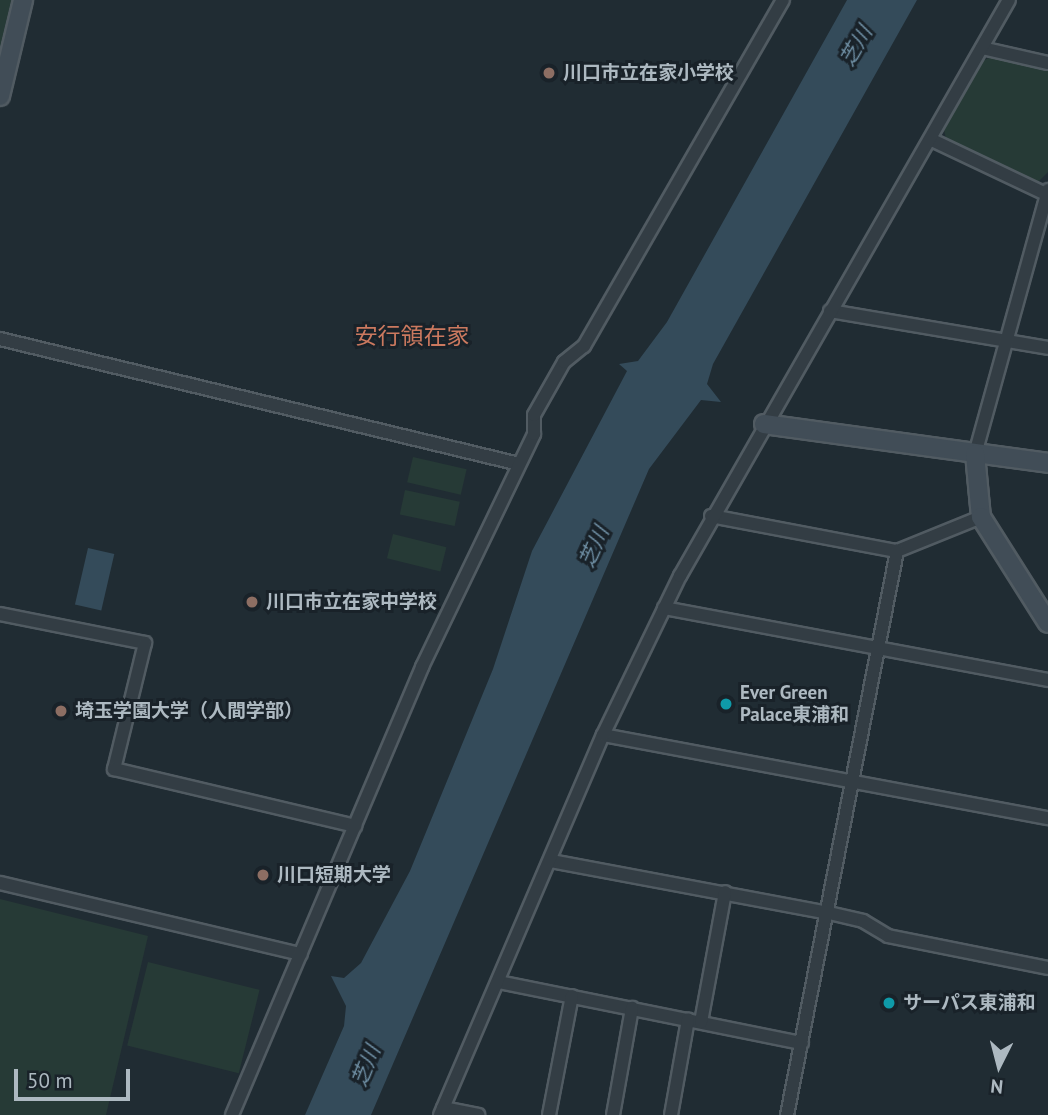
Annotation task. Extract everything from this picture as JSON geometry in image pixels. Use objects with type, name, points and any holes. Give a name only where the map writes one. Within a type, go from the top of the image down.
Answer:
[{"type":"street","points":[[0,96],[23,0]]},
{"type":"street","points":[[233,1115],[355,826],[534,434],[534,415],[558,372],[584,346],[783,0]]},
{"type":"street","points":[[478,1115],[442,1111],[603,735],[711,516],[932,140],[1009,0]]},
{"type":"street","points":[[982,48],[1048,63]]},
{"type":"street","points":[[932,140],[1048,193],[975,454],[981,517],[1048,622]]},
{"type":"street","points":[[830,311],[1048,348]]},
{"type":"street","points":[[0,339],[519,464]]},
{"type":"street","points":[[764,424],[1048,463]]},
{"type":"street","points":[[711,516],[897,551],[981,517]]},
{"type":"street","points":[[787,1115],[829,913],[897,551]]},
{"type":"street","points":[[664,608],[1048,680]]},
{"type":"street","points":[[0,614],[145,643],[114,769],[355,826]]},
{"type":"street","points":[[603,735],[1048,818]]},
{"type":"street","points":[[551,861],[829,913],[863,921],[888,936],[1048,968]]},
{"type":"street","points":[[0,883],[301,954]]},
{"type":"street","points":[[671,1115],[725,892]]},
{"type":"street","points":[[499,982],[802,1043]]},
{"type":"street","points":[[549,1115],[572,996]]},
{"type":"street","points":[[613,1115],[632,1009]]},
{"type":"green space","points":[[0,0],[13,0],[0,56]]},
{"type":"green space","points":[[996,54],[1048,68],[1048,172],[1038,182],[946,139],[944,130],[983,61]]},
{"type":"green space","points":[[413,457],[467,469],[461,495],[407,482]]},
{"type":"green space","points":[[405,490],[460,502],[455,526],[400,514]]},
{"type":"green space","points":[[393,534],[446,547],[440,572],[387,558]]},
{"type":"green space","points":[[0,899],[148,936],[106,1115],[0,1115]]},
{"type":"green space","points":[[148,962],[260,990],[239,1073],[127,1045]]},
{"type":"water","name":"芝川","points":[[847,0],[917,0],[713,364],[707,384],[721,402],[701,400],[649,469],[371,1115],[305,1115],[344,1026],[346,1006],[331,976],[344,978],[361,963],[410,871],[493,669],[532,551],[627,371],[619,364],[638,361],[667,322]]},
{"type":"water","points":[[88,548],[114,554],[101,611],[75,605]]},
{"type":"place","name":"川口市立在家小学校","points":[[549,73]]},
{"type":"place","name":"川口市立在家中学校","points":[[252,602]]},
{"type":"place","name":"Ever Green Palace東浦和","points":[[726,704]]},
{"type":"place","name":"埼玉学園大学（人間学部）","points":[[61,711]]},
{"type":"place","name":"川口短期大学","points":[[263,875]]},
{"type":"place","name":"サーパス東浦和","points":[[889,1003]]},
{"type":"district","name":"安行領在家","points":[[412,336]]}]
